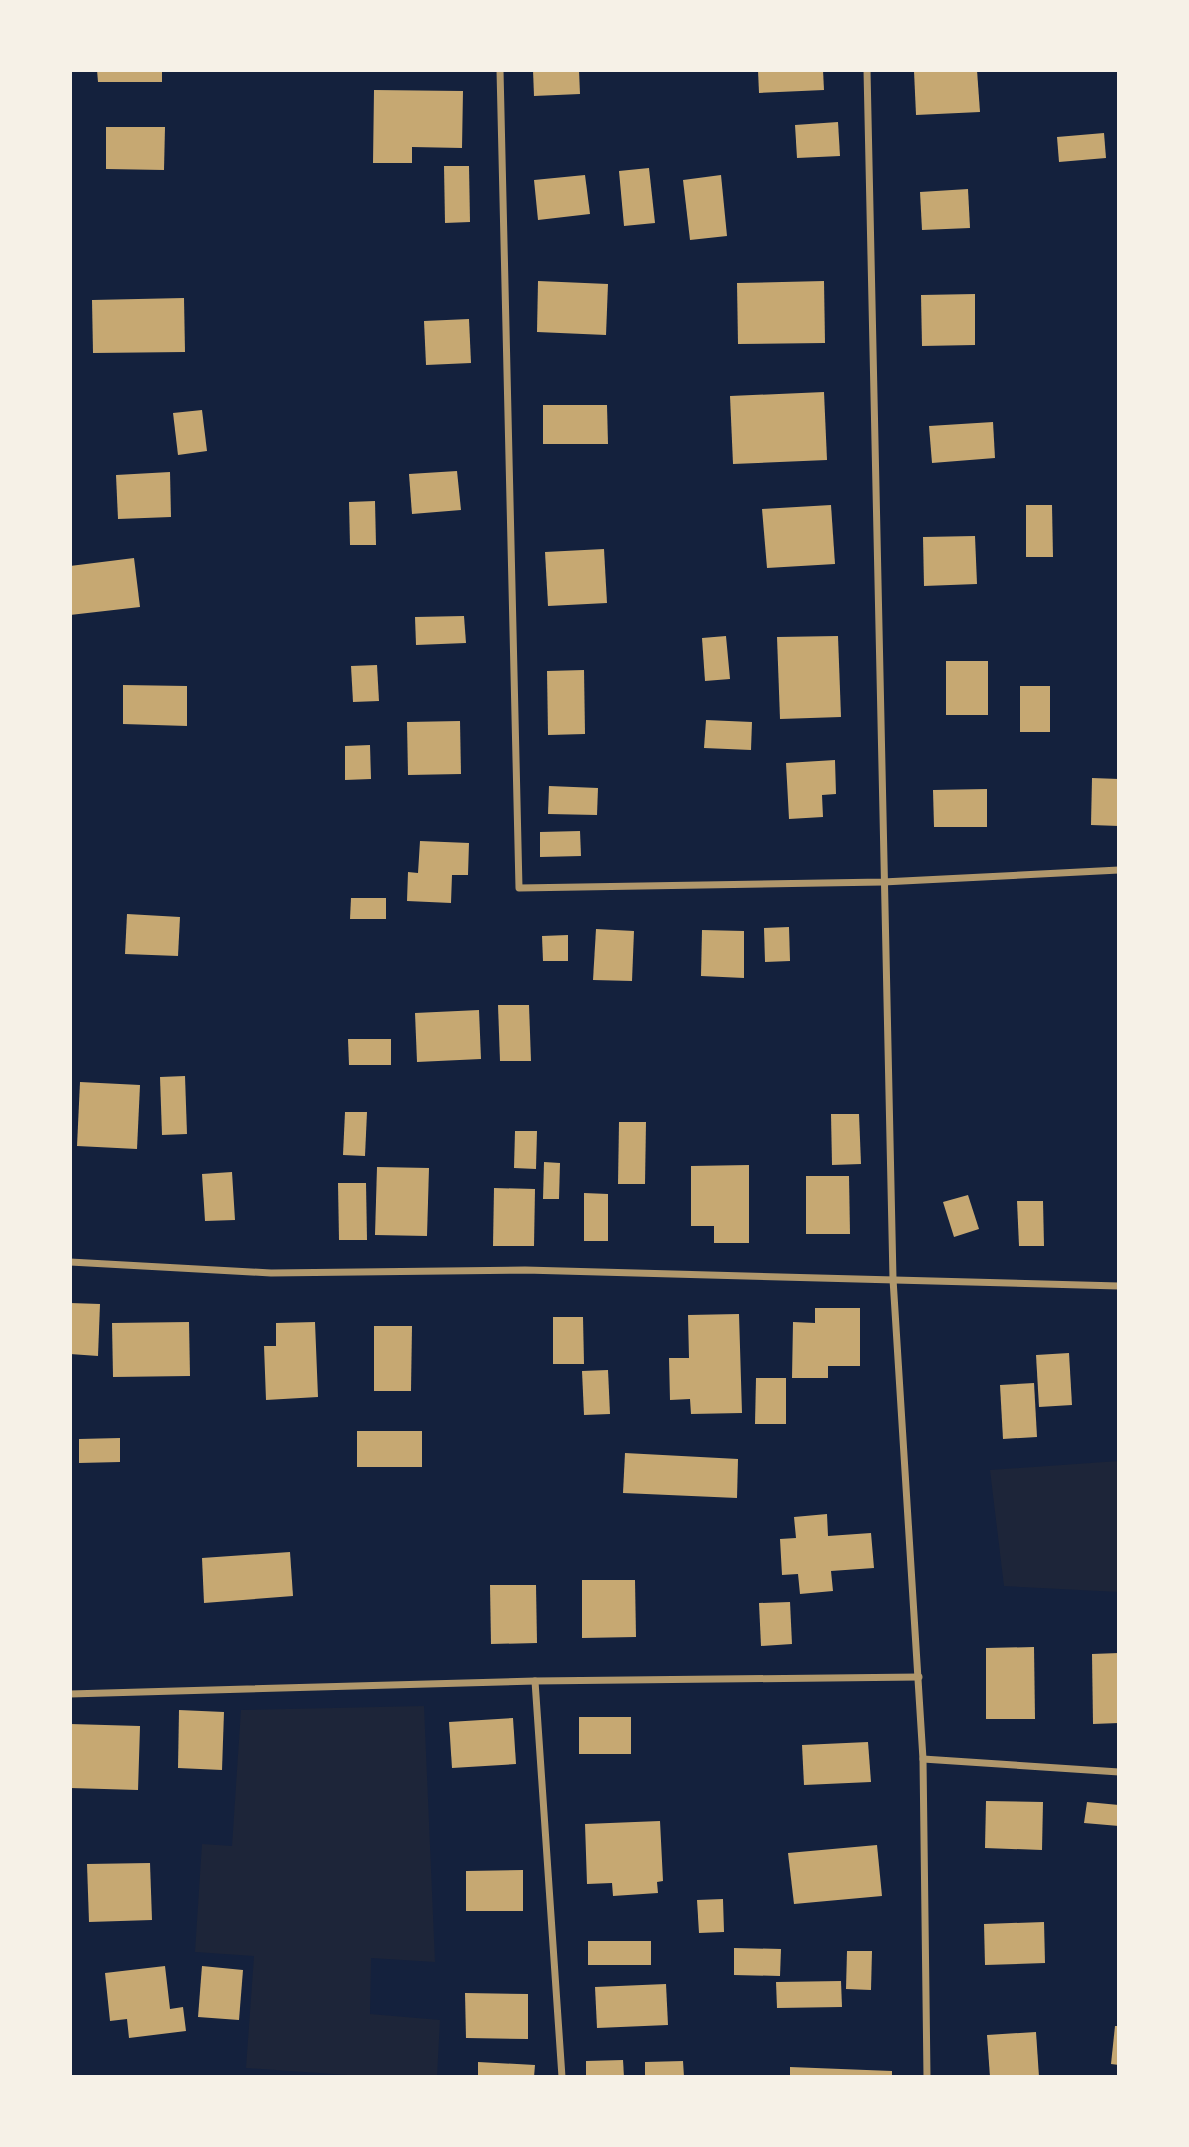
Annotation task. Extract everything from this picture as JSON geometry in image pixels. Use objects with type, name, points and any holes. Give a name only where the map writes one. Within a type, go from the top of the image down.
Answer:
[{"type":"street","points":[[500,70],[519,888],[883,882],[1119,870]]},
{"type":"street","points":[[867,70],[892,1279],[923,1759],[927,2077]]},
{"type":"street","points":[[70,1262],[271,1273],[525,1270],[1119,1286]]},
{"type":"street","points":[[70,1694],[535,1681],[919,1677]]},
{"type":"street","points":[[535,1681],[562,2077]]},
{"type":"street","points":[[923,1759],[1119,1772]]},
{"type":"shaded area","points":[[1119,1461],[1119,1592],[1004,1586],[990,1470]]},
{"type":"shaded area","points":[[424,1706],[435,1962],[371,1958],[370,2014],[440,2020],[437,2077],[376,2077],[246,2068],[254,1956],[195,1952],[202,1844],[232,1846],[241,1710]]},
{"type":"building","points":[[97,70],[162,70],[162,82],[98,82]]},
{"type":"building","points":[[533,70],[579,70],[580,94],[534,96]]},
{"type":"building","points":[[758,70],[823,70],[824,90],[759,93]]},
{"type":"building","points":[[977,70],[980,112],[916,115],[914,71]]},
{"type":"building","points":[[374,90],[463,91],[462,148],[412,147],[412,163],[373,163]]},
{"type":"building","points":[[838,122],[840,156],[797,158],[795,125]]},
{"type":"building","points":[[106,127],[165,127],[164,170],[106,169]]},
{"type":"building","points":[[1104,133],[1106,158],[1059,162],[1057,137]]},
{"type":"building","points":[[444,166],[469,166],[470,222],[445,223]]},
{"type":"building","points":[[649,168],[655,223],[624,226],[619,171]]},
{"type":"building","points":[[585,175],[590,214],[538,220],[534,180]]},
{"type":"building","points":[[721,175],[727,236],[690,240],[683,180]]},
{"type":"building","points":[[968,189],[970,228],[922,230],[920,192]]},
{"type":"building","points":[[538,281],[608,284],[606,335],[537,332]]},
{"type":"building","points":[[824,281],[825,343],[738,344],[737,283]]},
{"type":"building","points":[[975,294],[975,345],[922,346],[921,295]]},
{"type":"building","points":[[184,298],[185,352],[93,353],[92,300]]},
{"type":"building","points":[[469,319],[471,363],[426,365],[424,321]]},
{"type":"building","points":[[824,392],[827,460],[733,464],[730,396]]},
{"type":"building","points":[[543,405],[607,405],[608,444],[543,444]]},
{"type":"building","points":[[202,410],[207,451],[178,455],[173,413]]},
{"type":"building","points":[[993,422],[995,458],[932,463],[929,426]]},
{"type":"building","points":[[457,471],[461,510],[412,514],[409,474]]},
{"type":"building","points":[[170,472],[171,517],[118,519],[116,475]]},
{"type":"building","points":[[375,501],[376,545],[350,545],[349,502]]},
{"type":"building","points":[[831,505],[835,564],[767,568],[762,509]]},
{"type":"building","points":[[1026,505],[1052,505],[1053,557],[1026,557]]},
{"type":"building","points":[[975,536],[977,584],[924,586],[923,537]]},
{"type":"building","points":[[604,549],[607,603],[548,606],[545,552]]},
{"type":"building","points":[[134,558],[140,607],[70,615],[70,566]]},
{"type":"building","points":[[464,616],[466,643],[416,645],[415,617]]},
{"type":"building","points":[[726,636],[730,679],[705,681],[702,638]]},
{"type":"building","points":[[838,636],[841,717],[780,719],[777,637]]},
{"type":"building","points":[[946,661],[988,661],[988,715],[946,715]]},
{"type":"building","points":[[377,665],[379,701],[353,702],[351,666]]},
{"type":"building","points":[[584,670],[585,734],[548,735],[547,671]]},
{"type":"building","points":[[123,685],[187,686],[187,726],[123,724]]},
{"type":"building","points":[[1020,686],[1050,686],[1050,732],[1020,732]]},
{"type":"building","points":[[706,720],[752,722],[751,750],[704,748]]},
{"type":"building","points":[[460,721],[461,774],[408,775],[407,722]]},
{"type":"building","points":[[370,745],[371,779],[345,780],[345,746]]},
{"type":"building","points":[[835,760],[836,794],[822,795],[823,817],[789,819],[786,763]]},
{"type":"building","points":[[1092,778],[1119,779],[1119,826],[1091,825]]},
{"type":"building","points":[[549,786],[598,788],[597,815],[548,814]]},
{"type":"building","points":[[987,789],[987,827],[934,827],[933,790]]},
{"type":"building","points":[[580,831],[581,856],[540,857],[540,832]]},
{"type":"building","points":[[420,841],[469,843],[468,875],[452,875],[451,903],[407,901],[408,872],[418,873]]},
{"type":"building","points":[[351,898],[386,898],[386,919],[350,919]]},
{"type":"building","points":[[127,914],[180,917],[178,956],[125,954]]},
{"type":"building","points":[[789,927],[790,961],[765,962],[764,928]]},
{"type":"building","points":[[596,929],[634,931],[632,981],[593,980]]},
{"type":"building","points":[[702,930],[744,931],[744,978],[701,976]]},
{"type":"building","points":[[568,935],[568,961],[543,961],[542,936]]},
{"type":"building","points":[[498,1005],[529,1005],[531,1061],[500,1061]]},
{"type":"building","points":[[479,1010],[481,1059],[417,1062],[415,1013]]},
{"type":"building","points":[[348,1039],[391,1039],[391,1065],[349,1065]]},
{"type":"building","points":[[185,1076],[187,1134],[162,1135],[160,1077]]},
{"type":"building","points":[[80,1082],[140,1085],[137,1149],[77,1146]]},
{"type":"building","points":[[345,1112],[367,1112],[365,1156],[343,1155]]},
{"type":"building","points":[[831,1114],[859,1114],[861,1164],[832,1165]]},
{"type":"building","points":[[619,1122],[646,1122],[645,1184],[618,1184]]},
{"type":"building","points":[[515,1131],[537,1131],[536,1169],[514,1168]]},
{"type":"building","points":[[544,1162],[560,1163],[559,1199],[543,1199]]},
{"type":"building","points":[[749,1165],[749,1243],[714,1243],[714,1226],[691,1226],[691,1166]]},
{"type":"building","points":[[377,1167],[429,1168],[427,1236],[375,1235]]},
{"type":"building","points":[[232,1172],[235,1220],[205,1221],[202,1174]]},
{"type":"building","points":[[806,1176],[849,1176],[850,1234],[806,1234]]},
{"type":"building","points":[[338,1183],[366,1183],[367,1240],[339,1240]]},
{"type":"building","points":[[494,1188],[535,1189],[534,1246],[493,1246]]},
{"type":"building","points":[[584,1193],[608,1194],[608,1241],[584,1241]]},
{"type":"building","points":[[968,1195],[979,1229],[954,1237],[943,1202]]},
{"type":"building","points":[[1017,1201],[1043,1201],[1044,1246],[1019,1246]]},
{"type":"building","points":[[70,1303],[100,1304],[98,1356],[70,1354]]},
{"type":"building","points":[[815,1308],[860,1308],[860,1366],[828,1366],[828,1378],[792,1378],[793,1322],[815,1323]]},
{"type":"building","points":[[739,1314],[742,1413],[691,1414],[690,1399],[670,1400],[669,1358],[689,1358],[688,1315]]},
{"type":"building","points":[[553,1317],[583,1317],[584,1364],[553,1364]]},
{"type":"building","points":[[189,1322],[190,1376],[113,1377],[112,1323]]},
{"type":"building","points":[[315,1322],[318,1397],[266,1400],[264,1346],[276,1346],[276,1323]]},
{"type":"building","points":[[374,1326],[412,1326],[411,1391],[374,1391]]},
{"type":"building","points":[[1069,1353],[1072,1405],[1039,1407],[1036,1355]]},
{"type":"building","points":[[608,1370],[610,1414],[584,1415],[582,1371]]},
{"type":"building","points":[[756,1378],[786,1378],[786,1424],[755,1424]]},
{"type":"building","points":[[1034,1383],[1037,1437],[1003,1439],[1000,1385]]},
{"type":"building","points":[[357,1431],[422,1431],[422,1467],[357,1467]]},
{"type":"building","points":[[120,1438],[120,1462],[79,1463],[79,1439]]},
{"type":"building","points":[[625,1453],[738,1459],[737,1498],[623,1493]]},
{"type":"building","points":[[827,1514],[828,1536],[871,1533],[874,1568],[831,1571],[833,1591],[800,1594],[798,1574],[782,1575],[780,1539],[796,1538],[794,1517]]},
{"type":"building","points":[[290,1552],[293,1596],[204,1603],[202,1558]]},
{"type":"building","points":[[582,1580],[635,1580],[636,1637],[582,1638]]},
{"type":"building","points":[[490,1585],[536,1585],[537,1643],[491,1644]]},
{"type":"building","points":[[790,1602],[792,1644],[761,1646],[759,1603]]},
{"type":"building","points":[[1034,1647],[1035,1719],[986,1719],[986,1648]]},
{"type":"building","points":[[1119,1653],[1119,1723],[1093,1724],[1092,1654]]},
{"type":"building","points":[[179,1710],[224,1712],[222,1770],[178,1768]]},
{"type":"building","points":[[579,1717],[631,1717],[631,1754],[579,1754]]},
{"type":"building","points":[[513,1718],[516,1764],[452,1768],[449,1722]]},
{"type":"building","points":[[70,1724],[140,1726],[138,1790],[70,1788]]},
{"type":"building","points":[[868,1742],[871,1782],[804,1785],[802,1745]]},
{"type":"building","points":[[986,1801],[1043,1802],[1042,1850],[985,1848]]},
{"type":"building","points":[[1087,1802],[1119,1805],[1119,1826],[1084,1823]]},
{"type":"building","points":[[660,1821],[663,1881],[657,1882],[658,1893],[613,1896],[612,1883],[587,1884],[585,1824]]},
{"type":"building","points":[[877,1845],[882,1896],[794,1904],[788,1853]]},
{"type":"building","points":[[150,1863],[152,1920],[89,1922],[87,1864]]},
{"type":"building","points":[[523,1870],[523,1911],[466,1911],[466,1871]]},
{"type":"building","points":[[723,1899],[724,1932],[699,1933],[697,1900]]},
{"type":"building","points":[[1044,1922],[1045,1963],[985,1965],[984,1924]]},
{"type":"building","points":[[588,1941],[651,1941],[651,1965],[588,1965]]},
{"type":"building","points":[[734,1948],[781,1949],[780,1976],[734,1975]]},
{"type":"building","points":[[847,1951],[872,1951],[871,1990],[846,1989]]},
{"type":"building","points":[[165,1966],[170,2009],[183,2007],[186,2031],[129,2038],[127,2019],[110,2021],[105,1973]]},
{"type":"building","points":[[202,1966],[243,1970],[239,2020],[198,2017]]},
{"type":"building","points":[[841,1981],[842,2007],[777,2008],[776,1982]]},
{"type":"building","points":[[666,1984],[668,2025],[597,2028],[595,1987]]},
{"type":"building","points":[[465,1993],[528,1994],[528,2039],[466,2038]]},
{"type":"building","points":[[1115,2026],[1119,2026],[1119,2065],[1111,2064]]},
{"type":"building","points":[[1036,2032],[1039,2077],[990,2077],[987,2035]]},
{"type":"building","points":[[623,2060],[624,2077],[586,2077],[586,2061]]},
{"type":"building","points":[[683,2061],[684,2077],[645,2077],[645,2062]]},
{"type":"building","points":[[478,2062],[535,2065],[534,2077],[478,2077]]},
{"type":"building","points":[[790,2067],[892,2071],[892,2077],[790,2077]]}]
